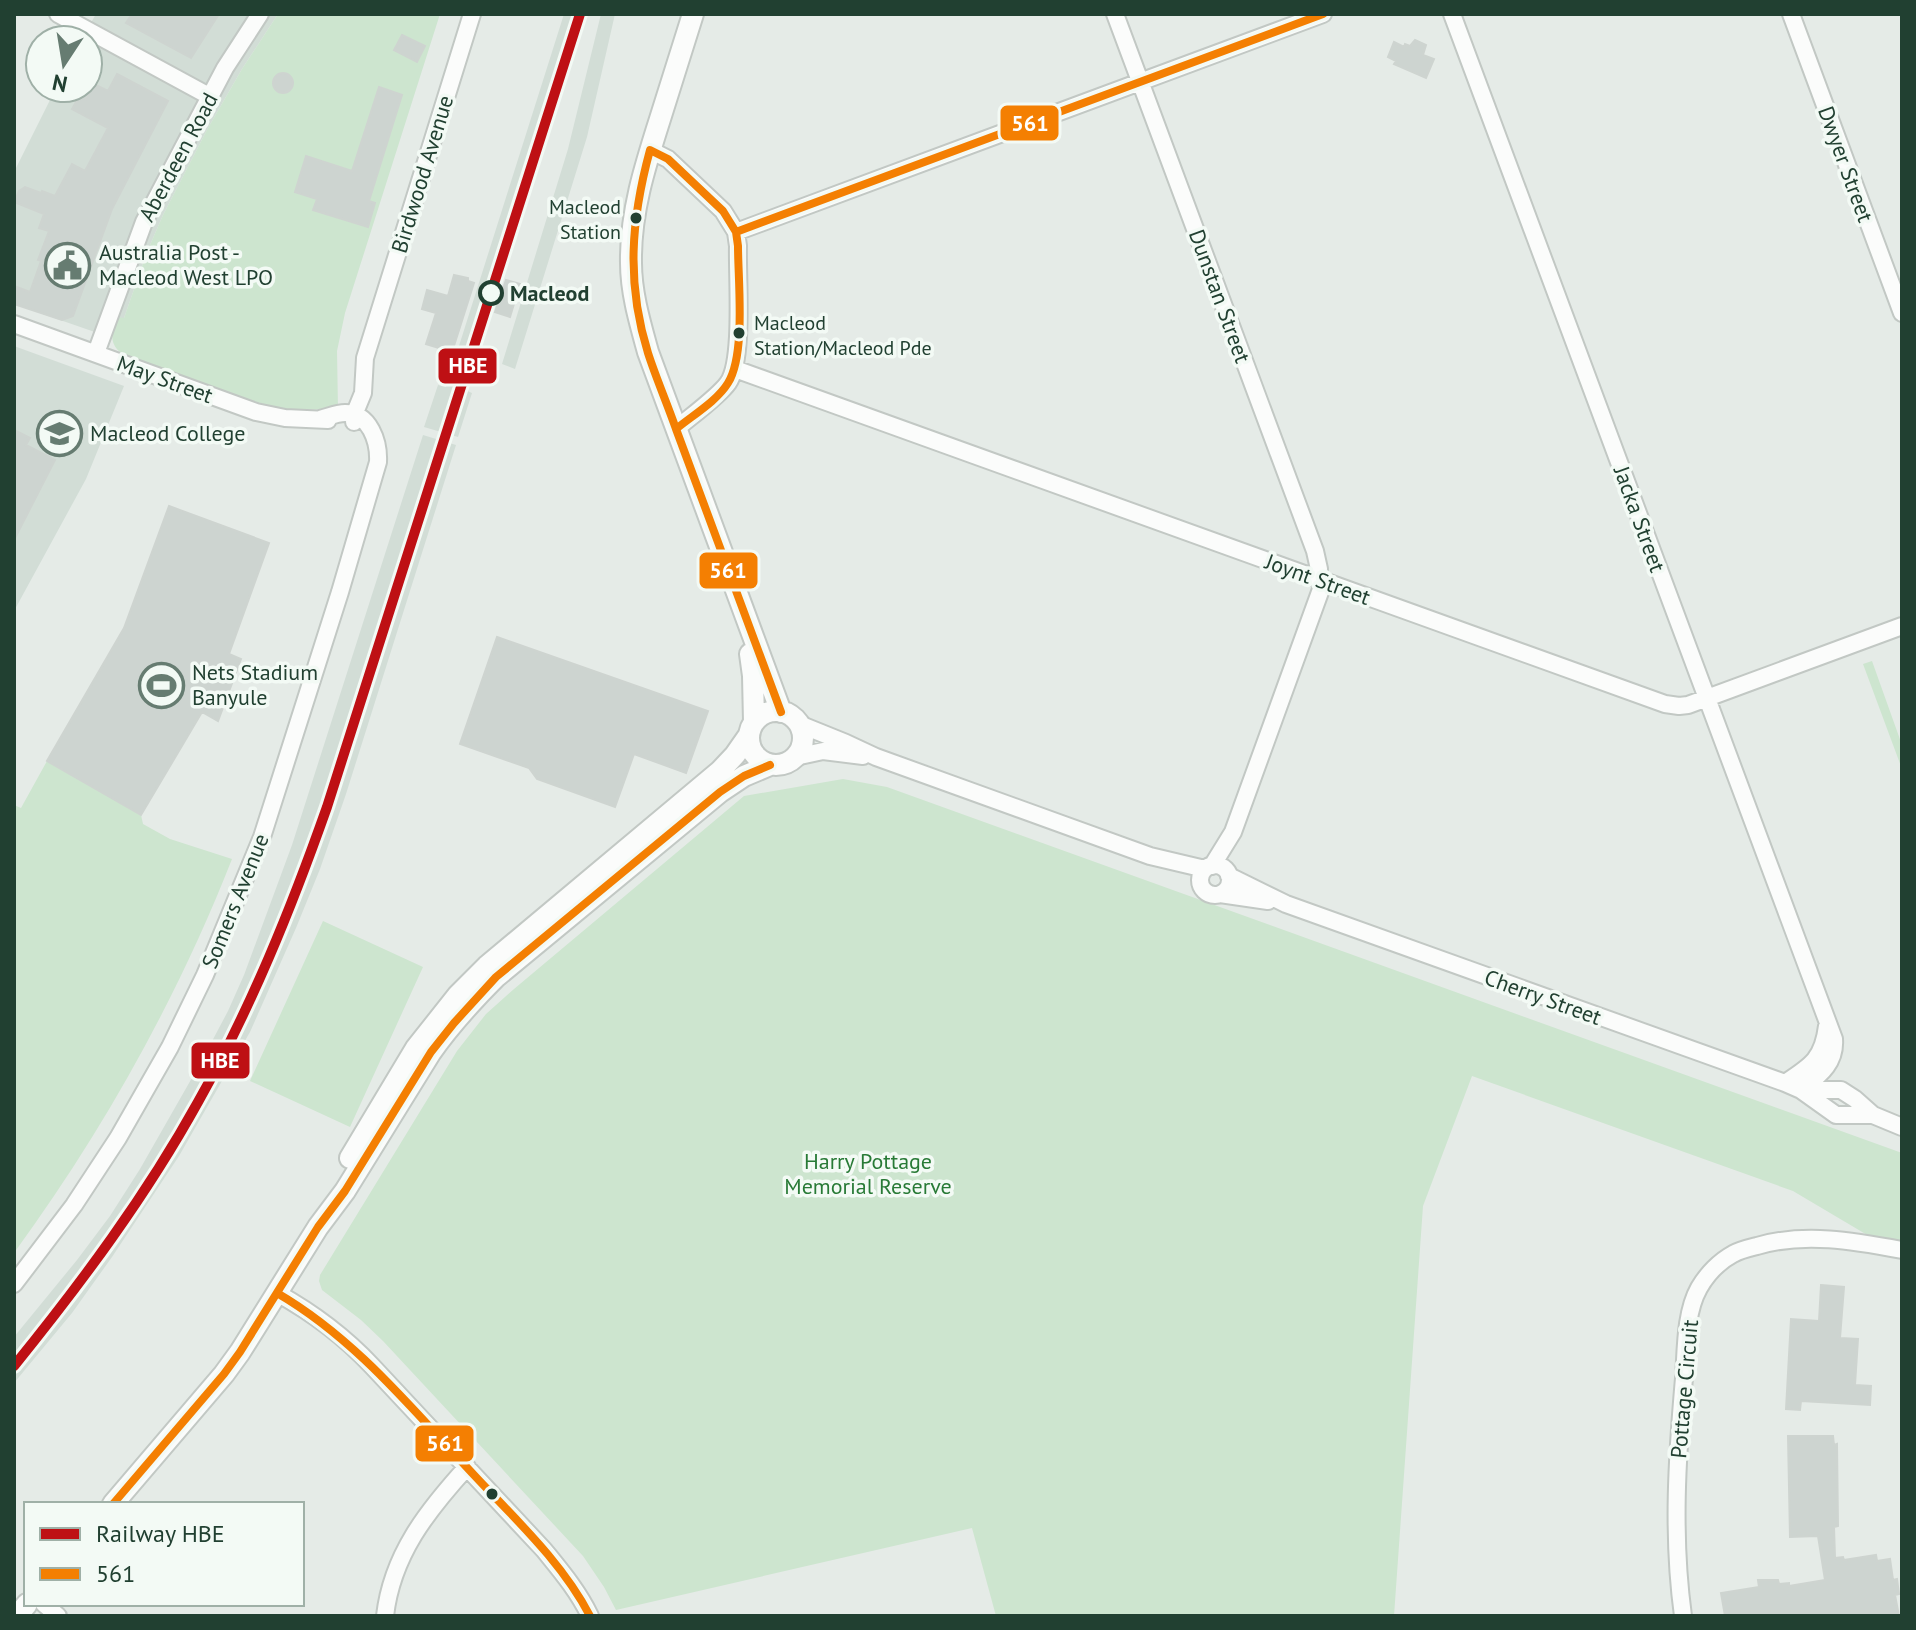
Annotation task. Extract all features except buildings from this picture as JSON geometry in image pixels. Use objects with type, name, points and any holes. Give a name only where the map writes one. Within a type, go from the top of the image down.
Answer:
[{"type":"street","points":[[58,14],[209,96]]},
{"type":"street","name":"Aberdeen Road","points":[[96,353],[144,222],[209,96],[260,14]]},
{"type":"street","name":"Birdwood Avenue","points":[[356,420],[374,393],[372,335],[472,14]]},
{"type":"street","points":[[693,14],[636,200],[631,263],[640,323],[648,352],[781,712]]},
{"type":"street","name":"Dunstan Street","points":[[1115,14],[1315,551],[1319,569],[1320,580],[1218,871]]},
{"type":"street","points":[[736,232],[1323,14]]},
{"type":"street","name":"Jacka Street","points":[[1452,14],[1834,1039],[1832,1058],[1819,1075],[1793,1087]]},
{"type":"street","name":"Dwyer Street","points":[[1791,14],[1902,313]]},
{"type":"street","points":[[650,150],[664,156],[723,211],[736,232],[738,246],[735,369],[727,385],[676,429]]},
{"type":"street","name":"May Street","points":[[14,324],[256,412],[285,418],[356,420]]},
{"type":"street","name":"Joynt Street","points":[[735,369],[1665,704],[1679,706],[1707,699],[1902,626]]},
{"type":"street","name":"Somers Avenue","points":[[14,1284],[111,1150],[170,1047],[205,975],[262,837],[358,535],[373,478],[365,440],[356,420]]},
{"type":"street","points":[[744,611],[753,676],[749,743],[757,757],[770,765]]},
{"type":"street","points":[[115,1502],[224,1374],[318,1227],[345,1191],[446,1030],[496,977],[720,792],[744,776],[795,757],[803,741],[799,724],[794,718],[781,712],[766,713],[720,771],[498,956],[458,995],[416,1048],[335,1184],[318,1227]]},
{"type":"street","name":"Cherry Street","points":[[799,724],[876,757],[1150,856],[1218,871],[1286,904],[1793,1087],[1836,1115],[1873,1115]]},
{"type":"street","name":"Cherry Street","points":[[795,757],[823,751],[876,757]]},
{"type":"street","name":"Cherry Street","points":[[1150,856],[1201,886]]},
{"type":"street","points":[[1218,871],[1227,888],[1220,894],[1209,894],[1201,886],[1200,877],[1218,871]]},
{"type":"street","name":"Cherry Street","points":[[1220,894],[1286,904]]},
{"type":"street","name":"Cherry Street","points":[[1793,1087],[1841,1090],[1873,1115],[1902,1127]]},
{"type":"street","name":"Pottage Circuit","points":[[1683,1616],[1677,1572],[1675,1516],[1677,1447],[1690,1319],[1699,1288],[1721,1262],[1736,1252],[1789,1239],[1839,1240],[1902,1250]]},
{"type":"street","points":[[277,1293],[323,1321],[350,1343],[544,1550],[567,1578],[590,1616]]},
{"type":"street","points":[[385,1616],[388,1590],[409,1541],[426,1515],[467,1467]]},
{"type":"shaded area","points":[[96,14],[278,14],[208,128],[163,215],[124,318],[112,332],[112,338],[14,304],[14,172],[48,104],[104,104],[104,24],[90,24]]},
{"type":"shaded area","points":[[564,14],[585,14],[465,390],[472,393],[458,437],[424,427],[438,385],[446,387]]},
{"type":"shaded area","points":[[601,14],[615,14],[587,137],[515,369],[502,364],[568,149]]},
{"type":"shaded area","name":"Macleod College","points":[[14,346],[124,386],[86,479],[14,611]]},
{"type":"shaded area","points":[[423,435],[456,445],[346,794],[296,928],[250,1032],[179,1156],[72,1313],[14,1383],[14,1337],[110,1216],[140,1169],[201,1062],[244,975],[292,845]]},
{"type":"green space","points":[[278,14],[440,14],[345,313],[337,351],[338,409],[294,410],[265,406],[121,353],[113,340],[117,317],[124,318],[163,215],[208,128]]},
{"type":"green space","points":[[1872,661],[1902,745],[1902,769],[1863,664]]},
{"type":"green space","points":[[47,761],[141,815],[143,824],[170,839],[232,859],[187,962],[136,1063],[78,1160],[14,1253],[14,805],[21,808]]},
{"type":"green space","name":"Harry Pottage Memorial Reserve","points":[[843,779],[887,787],[1902,1153],[1902,1244],[1874,1239],[1793,1191],[1472,1076],[1423,1206],[1394,1616],[996,1616],[972,1528],[616,1610],[583,1556],[383,1341],[322,1290],[320,1275],[457,1051],[486,1014],[744,796]]},
{"type":"green space","points":[[323,921],[423,967],[350,1127],[250,1081]]},
{"type":"rail line","name":"HBE","points":[[14,1366],[64,1303],[157,1171],[217,1067],[269,958],[327,807],[580,14]]},
{"type":"transit line","name":"561","points":[[736,232],[1323,14]]},
{"type":"transit line","name":"561","points":[[650,150],[668,159],[723,211],[736,232],[738,246],[739,336],[734,370],[718,396],[676,429],[648,353],[636,301],[635,226],[650,150]]},
{"type":"transit line","name":"561","points":[[676,429],[781,712]]},
{"type":"transit line","name":"561","points":[[115,1502],[240,1352],[431,1052],[454,1023],[496,977],[720,792],[744,776],[770,765]]},
{"type":"transit line","name":"561","points":[[277,1293],[306,1311],[382,1376],[537,1542],[566,1577],[590,1616]]},
{"type":"place","name":"Macleod Station","points":[[636,218]]},
{"type":"place","name":"Australia Post - Macleod West LPO","points":[[68,265]]},
{"type":"place","name":"Macleod","points":[[491,293]]},
{"type":"place","name":"Macleod Station/Macleod Pde","points":[[739,333]]},
{"type":"place","name":"Macleod College","points":[[59,433]]},
{"type":"place","name":"Nets Stadium Banyule","points":[[161,685]]}]
